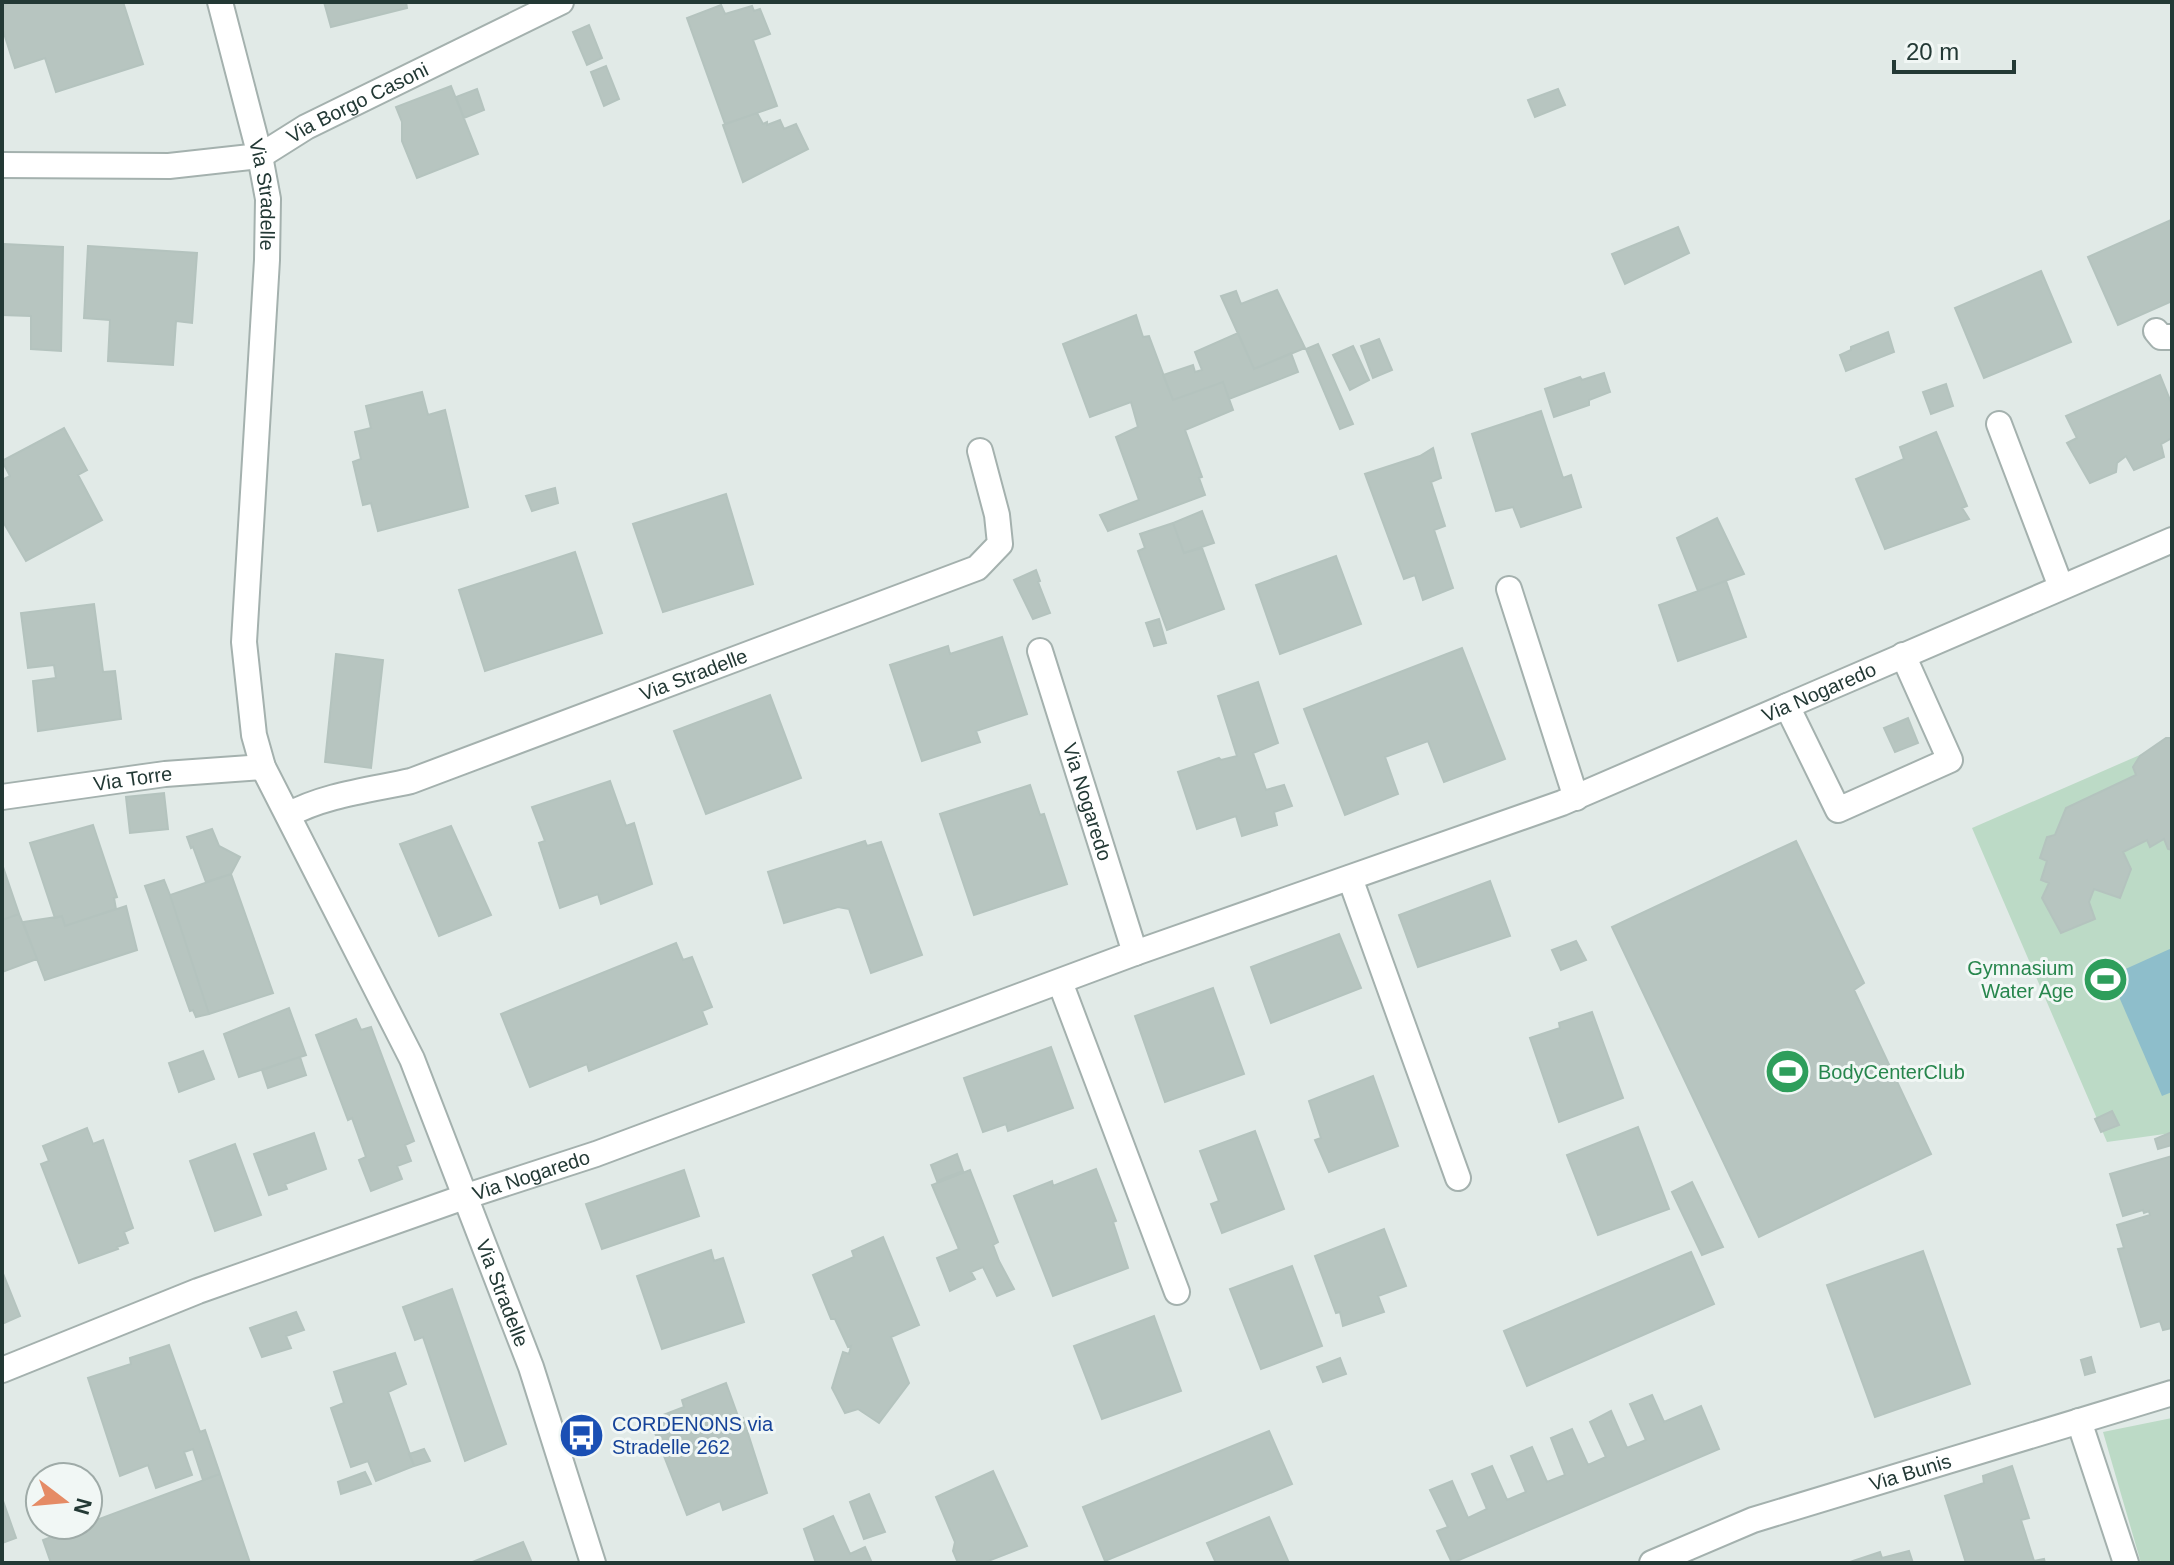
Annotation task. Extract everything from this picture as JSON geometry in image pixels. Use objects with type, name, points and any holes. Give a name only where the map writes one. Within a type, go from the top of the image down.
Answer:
[{"type":"street","name":"Via Stradelle","points":[[220,2],[260,156],[268,199],[244,642],[254,735],[263,767],[412,1059],[531,1367],[593,1563]]},
{"type":"street","name":"Via Borgo Casoni","points":[[2,165],[169,166],[260,156],[306,127],[561,2]]},
{"type":"street","points":[[1999,424],[2061,587]]},
{"type":"street","name":"Via Stradelle","points":[[288,815],[327,800],[411,781],[977,568],[1000,544],[997,515],[980,451]]},
{"type":"street","name":"Via Nogaredo","points":[[2,1370],[198,1291],[596,1154],[1135,953],[1576,798],[2172,540]]},
{"type":"street","points":[[1509,589],[1576,798]]},
{"type":"street","name":"Via Nogaredo","points":[[1040,651],[1135,953]]},
{"type":"street","points":[[1787,706],[1838,810],[1950,760],[1903,655]]},
{"type":"street","name":"Via Torre","points":[[2,797],[165,774],[263,767]]},
{"type":"street","points":[[1350,878],[1458,1178]]},
{"type":"street","points":[[1060,982],[1177,1292]]},
{"type":"street","name":"Via Bunis","points":[[1652,1563],[1753,1520],[2172,1393]]},
{"type":"street","points":[[2079,1421],[2126,1563]]},
{"type":"green space","name":"Gymnasium Water Age","points":[[2172,741],[2172,1133],[2107,1142],[1972,828]]},
{"type":"green space","points":[[2172,1418],[2172,1563],[2141,1563],[2103,1432]]},
{"type":"water","points":[[2172,948],[2172,1092],[2162,1096],[2110,976]]},
{"type":"building","points":[[2,2],[123,2],[143,64],[56,92],[45,58],[15,68],[2,27]]},
{"type":"building","points":[[324,2],[406,2],[407,8],[331,27]]},
{"type":"building","points":[[721,5],[725,14],[752,6],[754,11],[760,9],[770,34],[753,40],[777,106],[725,124],[687,18]]},
{"type":"building","points":[[589,25],[602,58],[587,65],[573,32]]},
{"type":"building","points":[[606,66],[619,99],[604,106],[591,72]]},
{"type":"building","points":[[451,86],[478,154],[417,178],[402,141],[402,122],[396,107]]},
{"type":"building","points":[[477,89],[484,110],[464,118],[456,97]]},
{"type":"building","points":[[1558,89],[1565,105],[1535,117],[1528,100]]},
{"type":"building","points":[[757,113],[763,124],[780,120],[784,129],[796,124],[808,149],[743,182],[723,125]]},
{"type":"building","points":[[2171,220],[2172,301],[2118,325],[2088,257]]},
{"type":"building","points":[[1678,227],[1689,253],[1625,284],[1612,254]]},
{"type":"building","points":[[4,244],[63,247],[61,351],[31,349],[31,316],[2,315]]},
{"type":"building","points":[[88,246],[197,253],[192,323],[176,321],[173,365],[108,361],[110,320],[84,318]]},
{"type":"building","points":[[2041,271],[2071,342],[1984,378],[1955,308]]},
{"type":"building","points":[[1277,290],[1305,348],[1254,369],[1221,296],[1236,291],[1241,304]]},
{"type":"building","points":[[1136,315],[1143,337],[1149,336],[1173,400],[1223,382],[1233,410],[1185,430],[1202,477],[1199,478],[1205,495],[1108,531],[1100,515],[1139,500],[1116,437],[1138,427],[1131,402],[1090,417],[1063,344]]},
{"type":"building","points":[[1888,332],[1894,352],[1846,371],[1840,355],[1851,350],[1851,347]]},
{"type":"building","points":[[1238,333],[1254,369],[1291,353],[1298,372],[1229,399],[1223,382],[1173,400],[1163,375],[1193,365],[1195,372],[1202,370],[1195,352]]},
{"type":"building","points":[[1379,339],[1392,370],[1373,378],[1361,346]]},
{"type":"building","points":[[1318,344],[1353,424],[1340,429],[1306,349]]},
{"type":"building","points":[[1353,346],[1369,380],[1350,390],[1333,355]]},
{"type":"building","points":[[1604,373],[1610,392],[1589,400],[1589,405],[1554,417],[1545,389],[1580,377],[1582,380]]},
{"type":"building","points":[[2160,375],[2172,405],[2172,438],[2161,444],[2164,457],[2134,470],[2126,456],[2117,463],[2116,472],[2090,483],[2067,443],[2077,438],[2066,416]]},
{"type":"building","points":[[1946,384],[1953,406],[1931,414],[1923,392]]},
{"type":"building","points":[[422,392],[428,415],[445,410],[468,507],[378,531],[371,503],[363,505],[353,462],[361,459],[355,432],[371,428],[366,406]]},
{"type":"building","points":[[1541,411],[1563,478],[1571,475],[1581,507],[1521,527],[1513,507],[1496,511],[1472,434]]},
{"type":"building","points":[[64,428],[87,470],[78,475],[102,520],[26,561],[2,520],[2,480],[10,476],[2,461]]},
{"type":"building","points":[[1936,432],[1967,506],[1962,508],[1969,519],[1885,549],[1856,479],[1904,459],[1900,447]]},
{"type":"building","points":[[1433,448],[1441,478],[1431,482],[1445,526],[1434,530],[1453,588],[1423,600],[1415,575],[1404,579],[1365,474],[1420,456]]},
{"type":"building","points":[[555,488],[558,503],[532,511],[526,496]]},
{"type":"building","points":[[726,494],[753,584],[663,612],[633,524]]},
{"type":"building","points":[[1202,511],[1214,543],[1184,553],[1173,523]]},
{"type":"building","points":[[1717,518],[1744,574],[1698,591],[1677,538]]},
{"type":"building","points":[[1173,523],[1184,553],[1202,548],[1224,609],[1167,630],[1138,551],[1145,548],[1140,534]]},
{"type":"building","points":[[575,552],[602,633],[485,671],[459,590]]},
{"type":"building","points":[[1336,556],[1361,624],[1280,654],[1256,585]]},
{"type":"building","points":[[1036,570],[1050,613],[1033,619],[1014,580]]},
{"type":"building","points":[[1726,581],[1746,637],[1678,661],[1659,605]]},
{"type":"building","points":[[94,604],[103,672],[115,671],[121,719],[38,731],[33,681],[56,678],[54,665],[28,668],[21,613]]},
{"type":"building","points":[[1159,619],[1166,643],[1154,646],[1146,623]]},
{"type":"building","points":[[1002,637],[1027,714],[976,731],[980,742],[922,761],[890,665],[948,646],[950,654]]},
{"type":"building","points":[[1462,648],[1505,759],[1444,782],[1428,741],[1385,757],[1398,794],[1345,815],[1304,709]]},
{"type":"building","points":[[336,654],[383,660],[371,768],[325,762]]},
{"type":"building","points":[[1258,682],[1278,743],[1253,753],[1266,790],[1284,785],[1292,806],[1274,812],[1277,825],[1242,836],[1236,816],[1197,829],[1178,772],[1219,758],[1237,756],[1218,696]]},
{"type":"building","points":[[770,695],[801,778],[706,814],[674,731]]},
{"type":"building","points":[[1908,718],[1918,743],[1895,752],[1884,728]]},
{"type":"building","points":[[2166,738],[2172,738],[2172,850],[2168,849],[2164,839],[2150,847],[2147,840],[2123,852],[2131,869],[2120,898],[2094,889],[2089,902],[2095,919],[2061,933],[2042,898],[2049,883],[2041,880],[2047,861],[2040,858],[2047,837],[2055,835],[2066,808],[2136,775],[2133,767],[2140,756]]},
{"type":"building","points":[[610,781],[626,826],[634,823],[652,884],[601,904],[598,894],[560,908],[539,843],[545,841],[532,807]]},
{"type":"building","points":[[1030,785],[1040,815],[1044,814],[1067,884],[974,915],[940,814]]},
{"type":"building","points":[[164,793],[168,829],[130,833],[126,797]]},
{"type":"building","points":[[93,825],[117,897],[114,898],[116,909],[65,926],[62,916],[55,918],[30,843]]},
{"type":"building","points":[[451,826],[491,915],[439,936],[400,844]]},
{"type":"building","points":[[212,829],[219,846],[240,857],[231,874],[206,882],[187,837]]},
{"type":"building","points":[[865,841],[867,846],[881,842],[922,955],[871,973],[849,909],[838,907],[784,923],[768,872]]},
{"type":"building","name":"BodyCenterClub","points":[[1796,841],[1864,983],[1854,990],[1931,1154],[1759,1237],[1612,927]]},
{"type":"building","points":[[2,864],[19,914],[2,920]]},
{"type":"building","points":[[231,874],[273,993],[209,1014],[170,895]]},
{"type":"building","points":[[164,880],[209,1014],[196,1017],[193,1010],[190,1011],[145,886]]},
{"type":"building","points":[[1490,881],[1510,936],[1418,967],[1399,915]]},
{"type":"building","points":[[126,906],[137,950],[45,980],[23,922],[62,916],[65,926]]},
{"type":"building","points":[[19,914],[37,959],[2,972],[2,920]]},
{"type":"building","points":[[1339,934],[1361,988],[1271,1023],[1251,967]]},
{"type":"building","points":[[1576,941],[1586,960],[1561,970],[1552,950]]},
{"type":"building","points":[[676,943],[683,960],[692,957],[712,1007],[702,1011],[707,1024],[589,1071],[587,1064],[530,1087],[501,1014]]},
{"type":"building","points":[[1213,988],[1244,1074],[1165,1102],[1135,1016]]},
{"type":"building","points":[[289,1008],[306,1055],[239,1077],[224,1034]]},
{"type":"building","points":[[1592,1012],[1623,1098],[1559,1122],[1530,1038],[1560,1028],[1559,1023]]},
{"type":"building","points":[[356,1019],[361,1030],[371,1027],[414,1141],[405,1145],[411,1161],[397,1166],[402,1179],[371,1191],[359,1160],[366,1157],[352,1118],[348,1120],[316,1035]]},
{"type":"building","points":[[1051,1047],[1073,1108],[1008,1131],[1006,1124],[983,1132],[964,1078]]},
{"type":"building","points":[[203,1051],[214,1079],[179,1092],[169,1063]]},
{"type":"building","points":[[300,1057],[306,1075],[268,1088],[262,1070]]},
{"type":"building","points":[[1373,1076],[1398,1146],[1329,1172],[1315,1140],[1321,1138],[1309,1101]]},
{"type":"building","points":[[2112,1111],[2119,1125],[2101,1132],[2095,1119]]},
{"type":"building","points":[[1638,1127],[1669,1209],[1598,1235],[1567,1155]]},
{"type":"building","points":[[87,1128],[93,1144],[103,1140],[133,1228],[124,1232],[128,1243],[79,1263],[41,1164],[49,1161],[43,1146]]},
{"type":"building","points":[[1255,1131],[1284,1209],[1222,1233],[1211,1204],[1219,1201],[1200,1151]]},
{"type":"building","points":[[2172,1132],[2172,1145],[2158,1149],[2155,1139]]},
{"type":"building","points":[[314,1133],[326,1169],[285,1184],[287,1189],[269,1195],[254,1154]]},
{"type":"building","points":[[235,1144],[261,1215],[215,1231],[190,1161]]},
{"type":"building","points":[[957,1154],[963,1171],[937,1181],[931,1165]]},
{"type":"building","points":[[2172,1156],[2172,1328],[2163,1330],[2160,1321],[2141,1327],[2118,1249],[2124,1248],[2117,1225],[2150,1215],[2149,1211],[2123,1216],[2110,1174]]},
{"type":"building","points":[[1096,1169],[1116,1221],[1113,1222],[1128,1268],[1053,1296],[1014,1196],[1052,1181],[1053,1186]]},
{"type":"building","points":[[684,1170],[699,1216],[602,1249],[586,1204]]},
{"type":"building","points":[[970,1170],[998,1242],[993,1245],[1014,1289],[997,1296],[983,1267],[971,1272],[975,1279],[950,1291],[937,1258],[959,1249],[932,1185]]},
{"type":"building","points":[[1692,1182],[1723,1247],[1702,1255],[1672,1192]]},
{"type":"building","points":[[1384,1229],[1406,1286],[1378,1296],[1384,1312],[1343,1326],[1340,1312],[1336,1313],[1315,1256]]},
{"type":"building","points":[[883,1237],[919,1325],[891,1337],[909,1383],[879,1423],[858,1409],[845,1413],[832,1388],[843,1352],[849,1354],[851,1346],[848,1347],[835,1319],[831,1319],[813,1275],[854,1257],[852,1251]]},
{"type":"building","points":[[711,1250],[714,1261],[723,1258],[744,1322],[662,1349],[637,1276]]},
{"type":"building","points":[[1923,1251],[1970,1384],[1875,1417],[1827,1285]]},
{"type":"building","points":[[1691,1252],[1714,1304],[1527,1386],[1504,1331]]},
{"type":"building","points":[[1292,1266],[1322,1346],[1261,1369],[1230,1289]]},
{"type":"building","points":[[2,1271],[20,1316],[2,1324]]},
{"type":"building","points":[[452,1289],[506,1444],[465,1461],[423,1337],[415,1340],[403,1307]]},
{"type":"building","points":[[296,1312],[304,1330],[286,1336],[291,1348],[262,1357],[250,1328]]},
{"type":"building","points":[[1154,1316],[1181,1391],[1102,1419],[1074,1346]]},
{"type":"building","points":[[169,1345],[200,1432],[205,1430],[220,1474],[203,1480],[193,1449],[184,1452],[192,1475],[156,1488],[148,1465],[120,1476],[88,1378],[131,1364],[130,1358]]},
{"type":"building","points":[[395,1353],[406,1384],[388,1392],[414,1466],[376,1481],[368,1461],[351,1467],[331,1408],[344,1403],[334,1372]]},
{"type":"building","points":[[2091,1357],[2095,1372],[2085,1375],[2081,1360]]},
{"type":"building","points":[[1340,1358],[1346,1374],[1323,1382],[1317,1367]]},
{"type":"building","points":[[726,1383],[739,1419],[743,1418],[767,1493],[723,1510],[720,1501],[687,1515],[650,1420],[684,1407],[682,1400]]},
{"type":"building","points":[[1652,1395],[1664,1422],[1701,1406],[1719,1449],[1452,1563],[1437,1531],[1448,1527],[1430,1490],[1452,1481],[1468,1518],[1487,1509],[1472,1474],[1492,1466],[1507,1500],[1526,1492],[1511,1456],[1532,1447],[1547,1482],[1565,1475],[1551,1438],[1572,1429],[1588,1465],[1606,1457],[1590,1422],[1611,1411],[1627,1448],[1646,1440],[1630,1404]]},
{"type":"building","points":[[1269,1431],[1292,1484],[1105,1561],[1083,1507]]},
{"type":"building","points":[[424,1449],[430,1461],[414,1466],[409,1454]]},
{"type":"building","points":[[2012,1466],[2029,1518],[2021,1520],[2034,1561],[2044,1559],[2045,1563],[1966,1563],[1945,1496],[1984,1483],[1983,1476]]},
{"type":"building","points":[[993,1471],[1027,1546],[983,1563],[958,1563],[953,1551],[955,1542],[936,1497]]},
{"type":"building","points":[[365,1472],[371,1484],[341,1494],[338,1482]]},
{"type":"building","points":[[220,1474],[250,1563],[51,1563],[43,1541],[104,1541],[104,1517]]},
{"type":"building","points":[[869,1494],[885,1532],[864,1539],[850,1502]]},
{"type":"building","points":[[2,1498],[16,1538],[2,1543]]},
{"type":"building","points":[[833,1516],[850,1554],[865,1547],[872,1563],[816,1563],[804,1529]]},
{"type":"building","points":[[1269,1517],[1289,1563],[1216,1563],[1207,1543]]},
{"type":"building","points":[[523,1542],[532,1563],[470,1563]]},
{"type":"building","points":[[1909,1551],[1913,1563],[1847,1563],[1880,1552],[1882,1558]]},
{"type":"place","name":"Gymnasium Water Age","points":[[2105,980]]},
{"type":"place","name":"BodyCenterClub","points":[[1787,1072]]},
{"type":"place","name":"CORDENONS via Stradelle 262","points":[[581,1436]]}]
